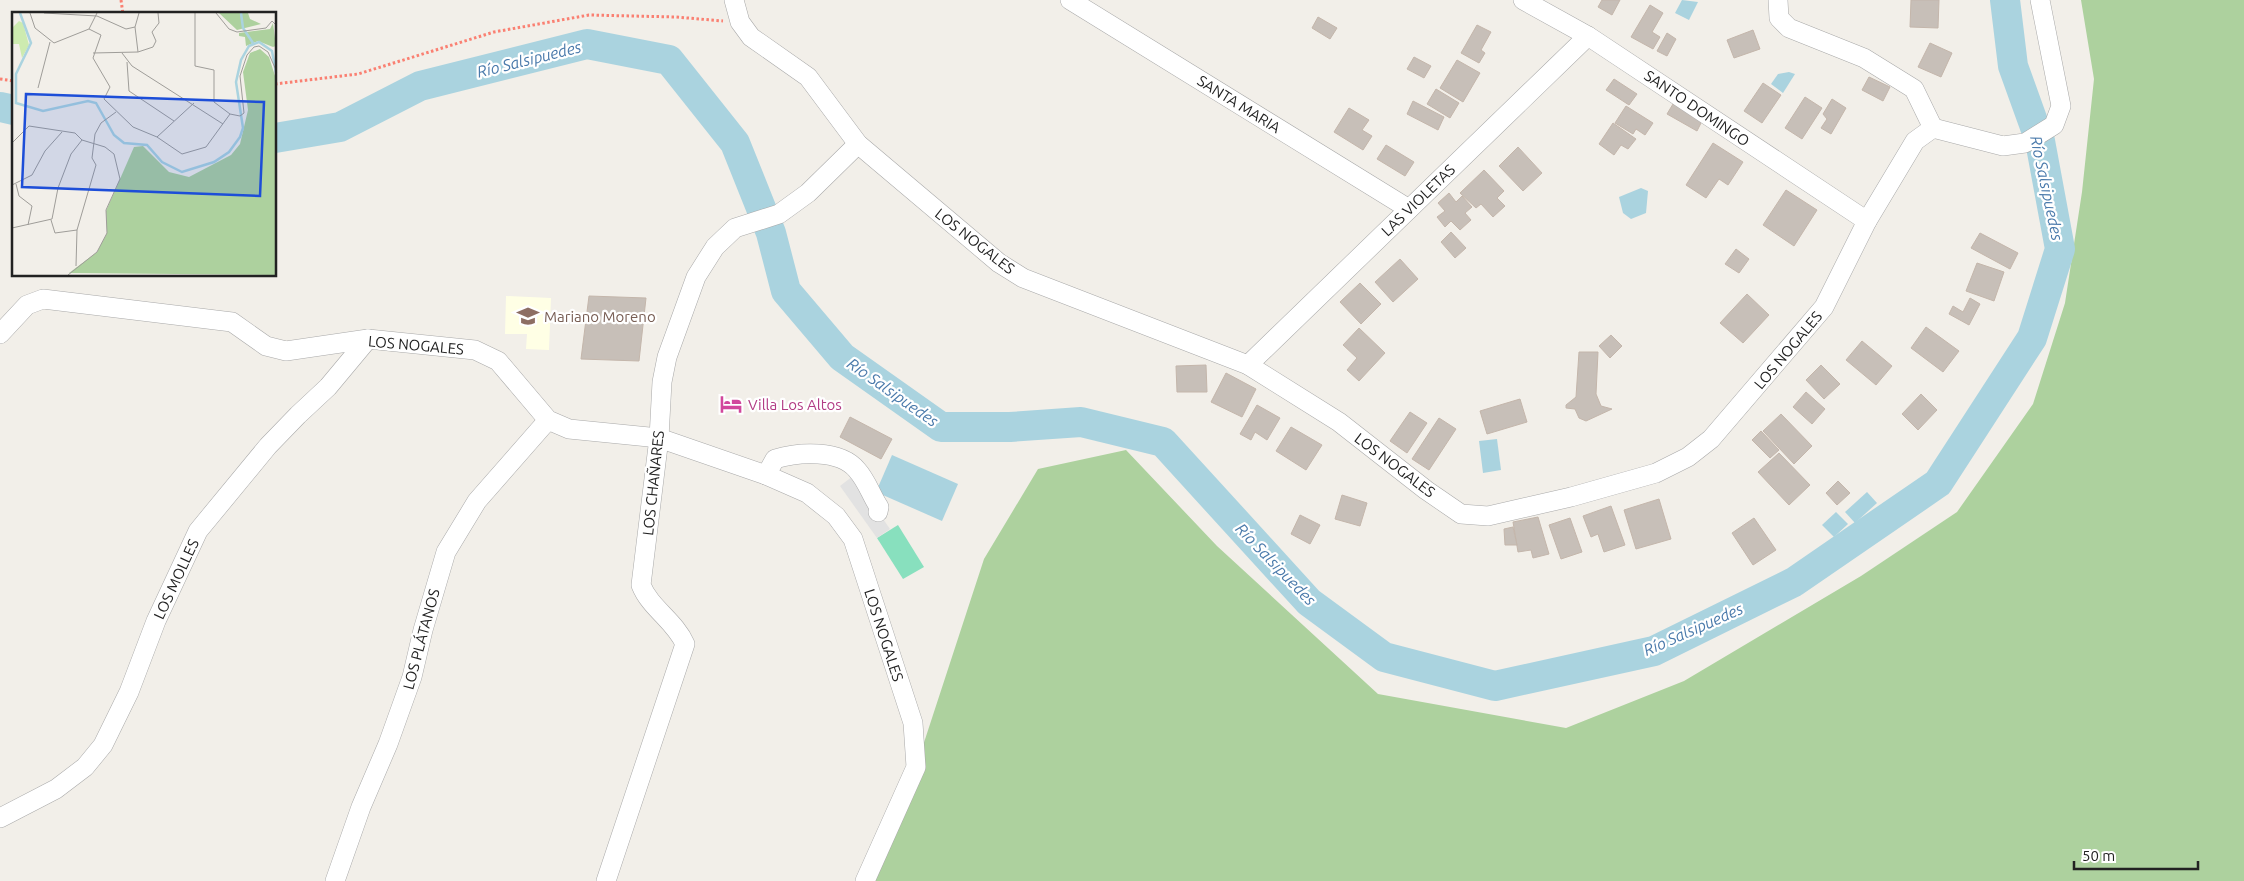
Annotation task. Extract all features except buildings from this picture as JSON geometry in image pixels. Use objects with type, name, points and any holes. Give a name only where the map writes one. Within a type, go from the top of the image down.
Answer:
[{"type":"street","name":"LOS NOGALES","points":[[734,0],[740,22],[751,36],[808,77],[858,144],[999,262],[1023,278],[1248,365],[1339,422],[1426,490],[1461,514],[1488,516],[1571,497],[1656,473],[1688,457],[1711,439],[1756,389],[1824,307],[1867,221],[1915,141],[1933,128]]},
{"type":"street","name":"SANTA MARIA","points":[[1070,0],[1409,208]]},
{"type":"street","name":"SANTO DOMINGO","points":[[1523,0],[1588,36],[1867,221]]},
{"type":"street","points":[[1778,0],[1779,18],[1789,28],[1864,58],[1914,89],[1933,128],[2003,146],[2025,143],[2054,125],[2061,106],[2040,0]]},
{"type":"street","name":"LAS VIOLETAS","points":[[1248,365],[1588,36]]},
{"type":"street","name":"LOS CHAÑARES","points":[[606,881],[685,644],[680,633],[645,595],[641,585],[659,438],[662,382],[667,357],[696,277],[715,247],[736,228],[779,214],[808,193],[858,144]]},
{"type":"street","name":"LOS NOGALES","points":[[0,334],[27,305],[43,299],[232,322],[266,346],[286,351],[368,339],[475,350],[498,361],[548,420],[569,429],[659,438],[766,475],[807,493],[836,516],[853,539],[913,723],[916,767],[865,881]]},
{"type":"street","name":"LOS MOLLES","points":[[0,818],[56,789],[85,767],[103,745],[129,692],[156,621],[198,531],[268,446],[328,388],[368,339]]},
{"type":"street","name":"LOS PLÁTANOS","points":[[335,881],[361,806],[388,744],[412,677],[423,630],[446,552],[477,500],[548,420]]},
{"type":"street","points":[[766,475],[775,459],[792,454],[818,454],[841,459],[856,468],[867,482],[872,496],[880,507],[878,512]]},
{"type":"path","points":[[276,84],[358,74],[494,32],[590,15],[676,17],[740,22]]},
{"type":"shaded area","name":"Mariano Moreno","points":[[506,296],[551,298],[549,350],[526,349],[527,334],[505,334]]},
{"type":"shaded area","points":[[853,476],[890,529],[877,538],[840,486]]},
{"type":"green space","points":[[2081,0],[2244,0],[2244,881],[865,881],[916,767],[984,559],[1038,469],[1126,450],[1217,546],[1378,694],[1566,728],[1684,681],[1861,576],[1957,512],[2033,404],[2065,303],[2082,192],[2094,79]]},
{"type":"green space","points":[[898,525],[924,567],[903,579],[877,538]]},
{"type":"water","points":[[1682,0],[1698,2],[1689,20],[1675,13]]},
{"type":"water","points":[[1789,72],[1795,74],[1783,93],[1771,84],[1778,74]]},
{"type":"water","points":[[1641,188],[1648,191],[1646,213],[1631,219],[1623,213],[1619,197]]},
{"type":"water","points":[[1497,439],[1501,470],[1483,473],[1479,441]]},
{"type":"water","points":[[892,455],[958,484],[942,521],[876,492]]},
{"type":"water","points":[[1867,492],[1877,503],[1855,523],[1845,512]]},
{"type":"water","points":[[1836,512],[1848,524],[1834,537],[1822,525]]},
{"type":"waterway","name":"Río Salsipuedes","points":[[276,138],[340,127],[420,86],[587,44],[669,60],[735,143],[771,233],[786,291],[842,357],[941,427],[1010,427],[1081,422],[1163,442],[1309,602],[1384,657],[1495,686],[1654,651],[1794,582],[1938,483],[2032,338],[2060,249],[2040,141],[2013,66],[2005,0]]},
{"type":"waterway","name":"Río Salsipuedes","points":[[0,107],[12,110]]},
{"type":"place","name":"Mariano Moreno","points":[[528,316]]},
{"type":"place","name":"Villa Los Altos","points":[[731,404]]}]
